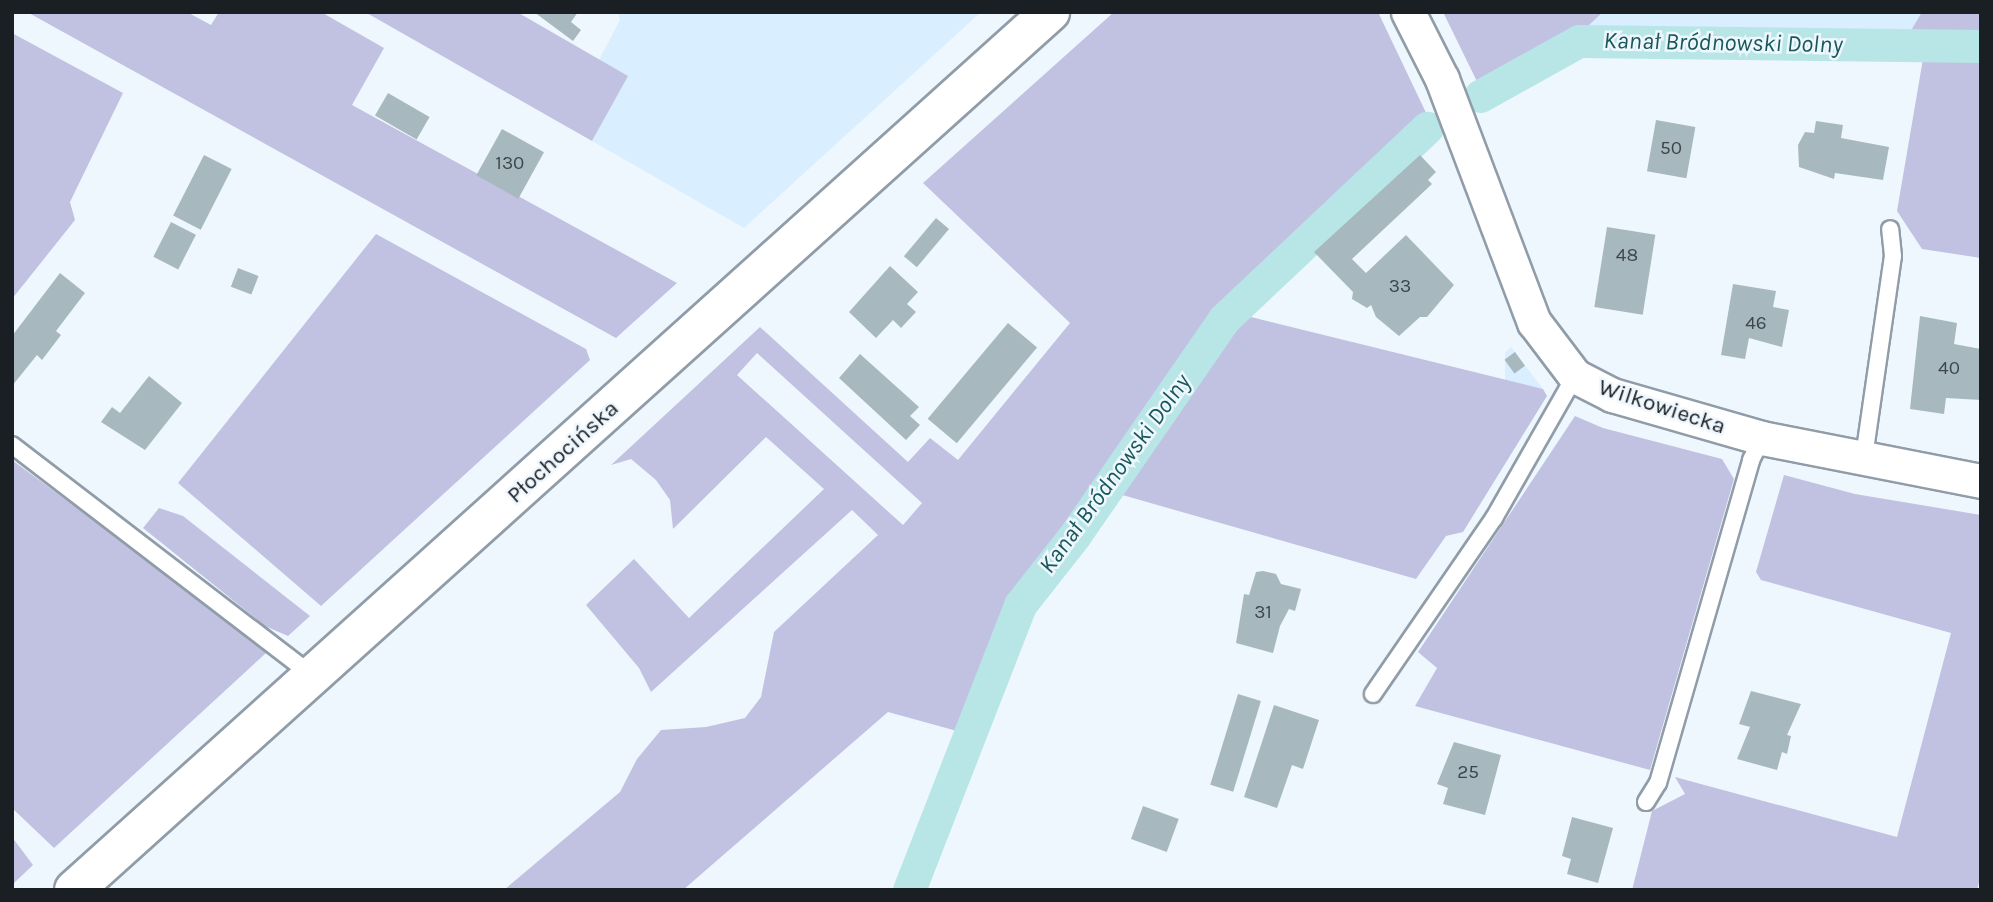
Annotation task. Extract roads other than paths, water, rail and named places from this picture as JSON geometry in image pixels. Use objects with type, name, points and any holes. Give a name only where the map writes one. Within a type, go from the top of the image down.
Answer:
[{"type":"main road","name":"Płochocińska","points":[[74,890],[1050,12]]},
{"type":"street","name":"Wilkowiecka","points":[[1408,12],[1442,79],[1534,322],[1575,376],[1612,395],[1762,438],[1981,481]]},
{"type":"lane","points":[[1864,457],[1893,256],[1890,229]]},
{"type":"lane","points":[[1373,694],[1494,518],[1575,376]]},
{"type":"lane","points":[[1646,802],[1657,783],[1751,460],[1762,438]]},
{"type":"lane","points":[[12,445],[313,676]]},
{"type":"waterway","name":"Kanał Bródnowski Dolny","points":[[1480,96],[1579,41],[1981,46]]},
{"type":"waterway","name":"Kanał Bródnowski Dolny","points":[[909,890],[1020,605],[1075,535],[1224,319],[1427,128]]}]
